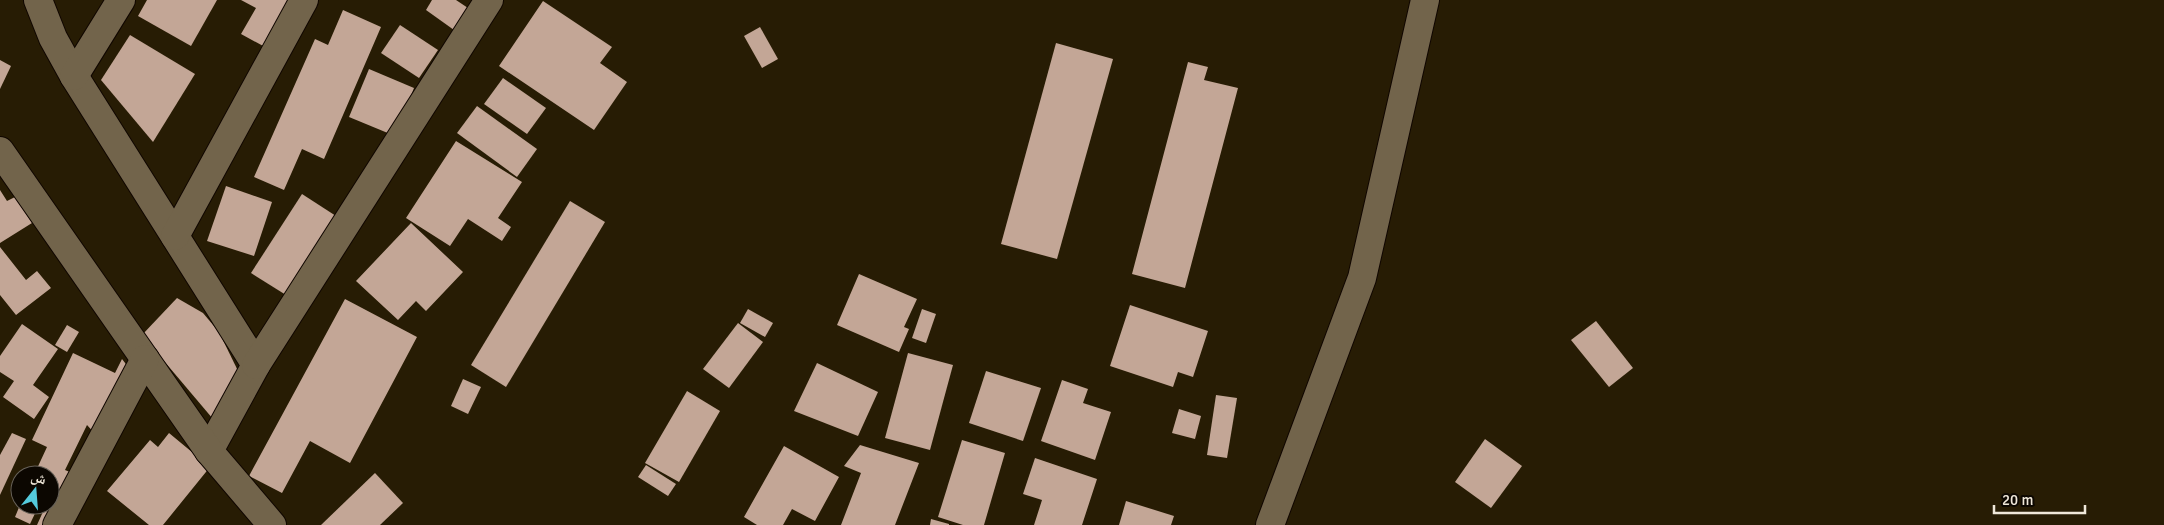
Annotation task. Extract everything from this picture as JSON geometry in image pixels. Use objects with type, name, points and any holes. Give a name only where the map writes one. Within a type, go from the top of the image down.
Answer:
[{"type":"street","points":[[38,0],[53,38],[74,76],[256,365]]},
{"type":"street","points":[[74,76],[121,0]]},
{"type":"street","points":[[175,236],[304,0]]},
{"type":"street","points":[[209,450],[256,365],[489,0]]},
{"type":"street","points":[[1270,525],[1362,278],[1425,0]]},
{"type":"street","points":[[0,151],[209,450],[272,525]]},
{"type":"street","points":[[57,525],[145,359]]},
{"type":"building","points":[[147,0],[217,0],[191,46],[138,16]]},
{"type":"building","points":[[241,0],[292,0],[265,47],[241,34],[256,8]]},
{"type":"building","points":[[432,0],[456,0],[468,8],[454,30],[426,10]]},
{"type":"building","points":[[543,1],[612,47],[600,63],[627,82],[594,130],[499,66]]},
{"type":"building","points":[[343,10],[381,27],[324,159],[302,149],[284,190],[254,177],[315,39],[328,45]]},
{"type":"building","points":[[400,25],[438,50],[419,78],[381,53]]},
{"type":"building","points":[[760,27],[778,59],[762,68],[744,36]]},
{"type":"building","points":[[130,35],[195,74],[153,142],[101,80]]},
{"type":"building","points":[[1056,43],[1113,59],[1057,259],[1001,244]]},
{"type":"building","points":[[0,60],[11,66],[0,89]]},
{"type":"building","points":[[1188,62],[1208,67],[1204,80],[1238,88],[1185,288],[1132,274]]},
{"type":"building","points":[[369,69],[414,88],[395,136],[349,117]]},
{"type":"building","points":[[503,78],[546,108],[527,134],[484,104]]},
{"type":"building","points":[[477,106],[537,149],[517,177],[457,133]]},
{"type":"building","points":[[456,141],[522,182],[498,218],[511,227],[502,241],[468,219],[450,246],[406,218]]},
{"type":"building","points":[[226,186],[272,202],[254,256],[207,241]]},
{"type":"building","points":[[0,190],[7,201],[15,197],[32,223],[0,243]]},
{"type":"building","points":[[302,194],[336,216],[286,295],[251,273]]},
{"type":"building","points":[[570,201],[605,222],[506,387],[471,365]]},
{"type":"building","points":[[411,223],[463,272],[426,311],[416,301],[398,320],[356,281]]},
{"type":"building","points":[[0,247],[26,280],[37,271],[51,288],[16,315],[0,295]]},
{"type":"building","points":[[859,274],[917,299],[904,327],[909,329],[899,352],[837,325]]},
{"type":"building","points":[[177,298],[203,313],[219,332],[240,375],[213,419],[142,335]]},
{"type":"building","points":[[345,299],[417,337],[350,463],[310,441],[282,493],[249,476]]},
{"type":"building","points":[[1130,305],[1208,331],[1193,377],[1178,372],[1173,387],[1110,366]]},
{"type":"building","points":[[748,309],[773,323],[765,337],[740,323]]},
{"type":"building","points":[[922,309],[936,314],[926,343],[912,338]]},
{"type":"building","points":[[1596,321],[1633,368],[1609,387],[1571,340]]},
{"type":"building","points":[[738,323],[763,342],[729,388],[703,369]]},
{"type":"building","points":[[22,324],[58,349],[33,385],[49,397],[34,419],[3,397],[14,381],[0,372],[0,356]]},
{"type":"building","points":[[67,325],[79,332],[67,352],[55,345]]},
{"type":"building","points":[[73,353],[115,373],[122,359],[132,372],[97,436],[87,425],[65,470],[77,475],[63,499],[60,497],[60,465],[39,465],[47,447],[32,440]]},
{"type":"building","points":[[908,353],[953,365],[930,450],[885,438]]},
{"type":"building","points":[[817,363],[878,392],[858,436],[794,411]]},
{"type":"building","points":[[986,371],[1041,388],[1023,441],[969,423]]},
{"type":"building","points":[[463,379],[481,387],[468,414],[451,406]]},
{"type":"building","points":[[1062,380],[1088,389],[1083,403],[1111,412],[1095,460],[1041,441]]},
{"type":"building","points":[[687,391],[720,411],[679,482],[645,463]]},
{"type":"building","points":[[1216,395],[1237,398],[1227,458],[1207,455]]},
{"type":"building","points":[[1179,409],[1201,416],[1195,439],[1172,433]]},
{"type":"building","points":[[12,433],[26,439],[14,465],[10,465],[10,473],[0,495],[0,455]]},
{"type":"building","points":[[169,433],[210,467],[163,525],[149,525],[107,491],[150,440],[158,447]]},
{"type":"building","points":[[1485,439],[1522,466],[1491,508],[1455,482]]},
{"type":"building","points":[[962,440],[1005,453],[984,525],[963,525],[938,517]]},
{"type":"building","points":[[860,445],[919,463],[895,525],[841,525],[861,473],[844,466]]},
{"type":"building","points":[[784,446],[839,477],[815,521],[792,509],[783,525],[757,525],[744,517]]},
{"type":"building","points":[[1035,458],[1097,479],[1082,525],[1034,525],[1042,500],[1023,494]]},
{"type":"building","points":[[646,465],[676,484],[668,496],[638,477]]},
{"type":"building","points":[[375,473],[403,503],[380,525],[321,525]]},
{"type":"building","points":[[1126,501],[1174,516],[1171,525],[1119,525]]},
{"type":"building","points":[[60,502],[66,505],[57,525],[37,525],[42,515],[60,515]]},
{"type":"building","points":[[16,515],[34,515],[30,524],[15,517]]},
{"type":"building","points":[[931,519],[949,524],[949,525],[930,525]]}]
